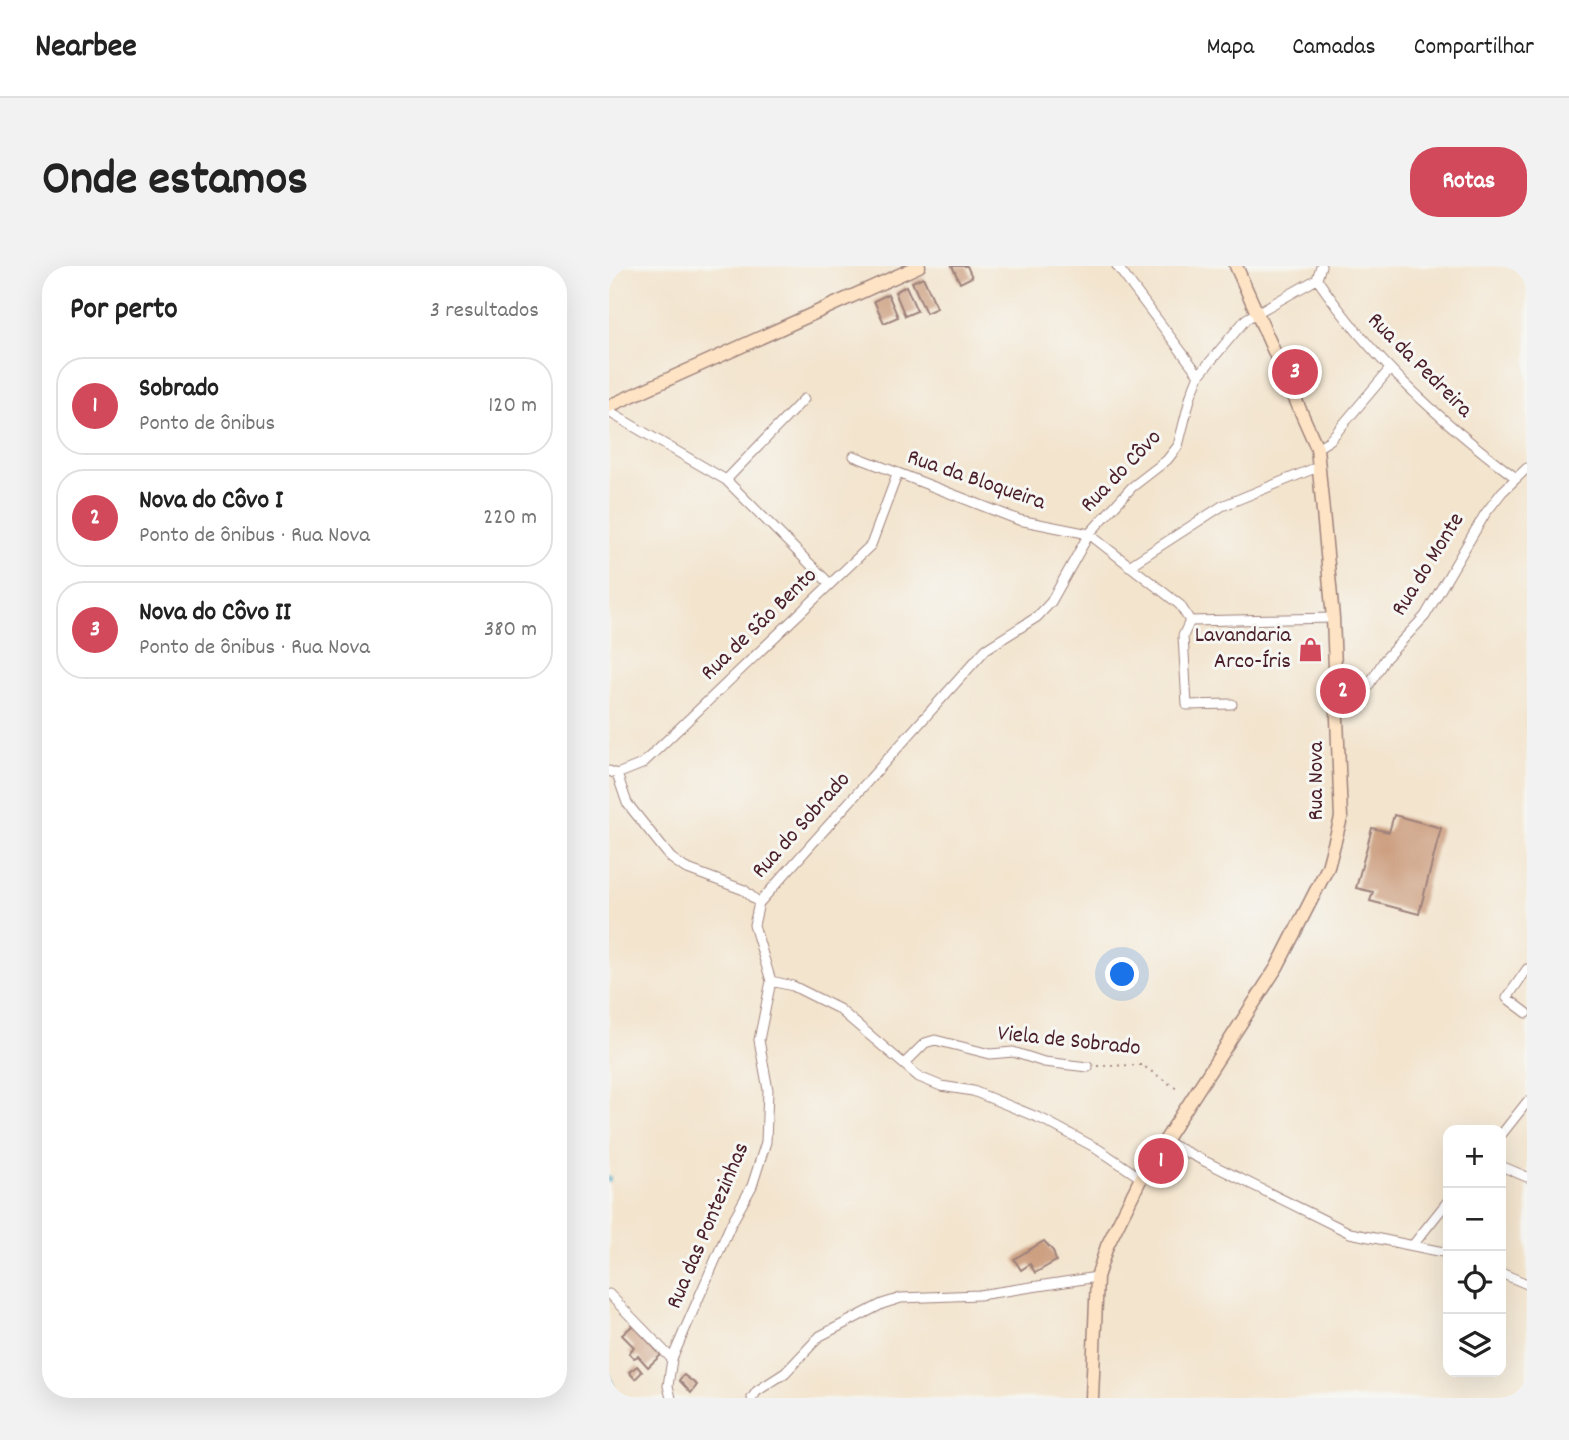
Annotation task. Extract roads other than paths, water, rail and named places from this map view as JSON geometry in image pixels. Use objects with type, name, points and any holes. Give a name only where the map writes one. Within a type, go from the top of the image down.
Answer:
[{"type":"street","points":[[609,406],[919,266]]},
{"type":"street","points":[[1117,266],[1199,375],[1246,318],[1317,279],[1321,266]]},
{"type":"street","name":"Rua Nova","points":[[1092,1398],[1097,1277],[1107,1246],[1141,1178],[1189,1098],[1277,967],[1328,867],[1341,818],[1333,618],[1317,448],[1235,266]]},
{"type":"street","name":"Rua da Pedreira","points":[[1317,279],[1351,327],[1435,415],[1515,478]]},
{"type":"street","points":[[1317,448],[1330,440],[1390,369]]},
{"type":"street","name":"Rua do Côvo","points":[[986,649],[1037,617],[1051,601],[1089,534],[1132,487],[1167,460],[1178,446],[1199,375]]},
{"type":"street","points":[[726,480],[804,399]]},
{"type":"street","points":[[609,412],[726,480],[830,584]]},
{"type":"street","name":"Rua da Bloqueira","points":[[853,456],[1019,520],[1089,534]]},
{"type":"street","points":[[1129,566],[1222,506],[1320,466]]},
{"type":"street","name":"Rua do Monte","points":[[1337,712],[1360,699],[1385,659],[1425,616],[1485,514],[1515,478],[1527,468]]},
{"type":"street","name":"Rua de São Bento","points":[[613,773],[642,764],[871,545],[897,475]]},
{"type":"street","points":[[1089,534],[1179,605],[1190,621]]},
{"type":"street","points":[[1190,621],[1333,618]]},
{"type":"street","points":[[1190,621],[1182,636],[1187,705],[1232,704]]},
{"type":"street","name":"Rua do Sobrado","points":[[613,773],[627,803],[671,858],[685,868],[744,890],[759,904],[986,649]]},
{"type":"street","name":"Rua das Pontezinhas","points":[[671,1398],[668,1386],[672,1359],[764,1152],[768,1090],[759,1041],[771,981],[754,925],[759,904]]},
{"type":"street","points":[[1527,969],[1507,998],[1527,1013]]},
{"type":"street","points":[[771,981],[793,986],[839,1009],[919,1077],[941,1086],[973,1091],[1044,1120],[1098,1149],[1141,1178]]},
{"type":"street","name":"Viela de Sobrado","points":[[904,1064],[925,1043],[936,1040],[990,1054],[1013,1052],[1044,1062],[1088,1067]]},
{"type":"street","points":[[1506,1129],[1527,1102]]},
{"type":"street","points":[[1164,1141],[1350,1233],[1443,1252]]},
{"type":"street","points":[[1506,1168],[1527,1178]]},
{"type":"street","points":[[1413,1245],[1443,1207]]},
{"type":"street","points":[[1506,1275],[1527,1284]]},
{"type":"street","points":[[752,1398],[757,1391],[785,1373],[820,1336],[882,1304],[901,1298],[979,1295],[1097,1277]]},
{"type":"street","points":[[609,1294],[672,1359]]},
{"type":"waterway","points":[[609,1375],[616,1398]]},
{"type":"place","name":"Nova do Côvo II","points":[[1295,372]]},
{"type":"place","name":"Lavandaria Arco-Íris","points":[[1311,649]]},
{"type":"place","name":"Nova do Côvo I","points":[[1343,691]]},
{"type":"place","name":"Sobrado","points":[[1161,1161]]}]
